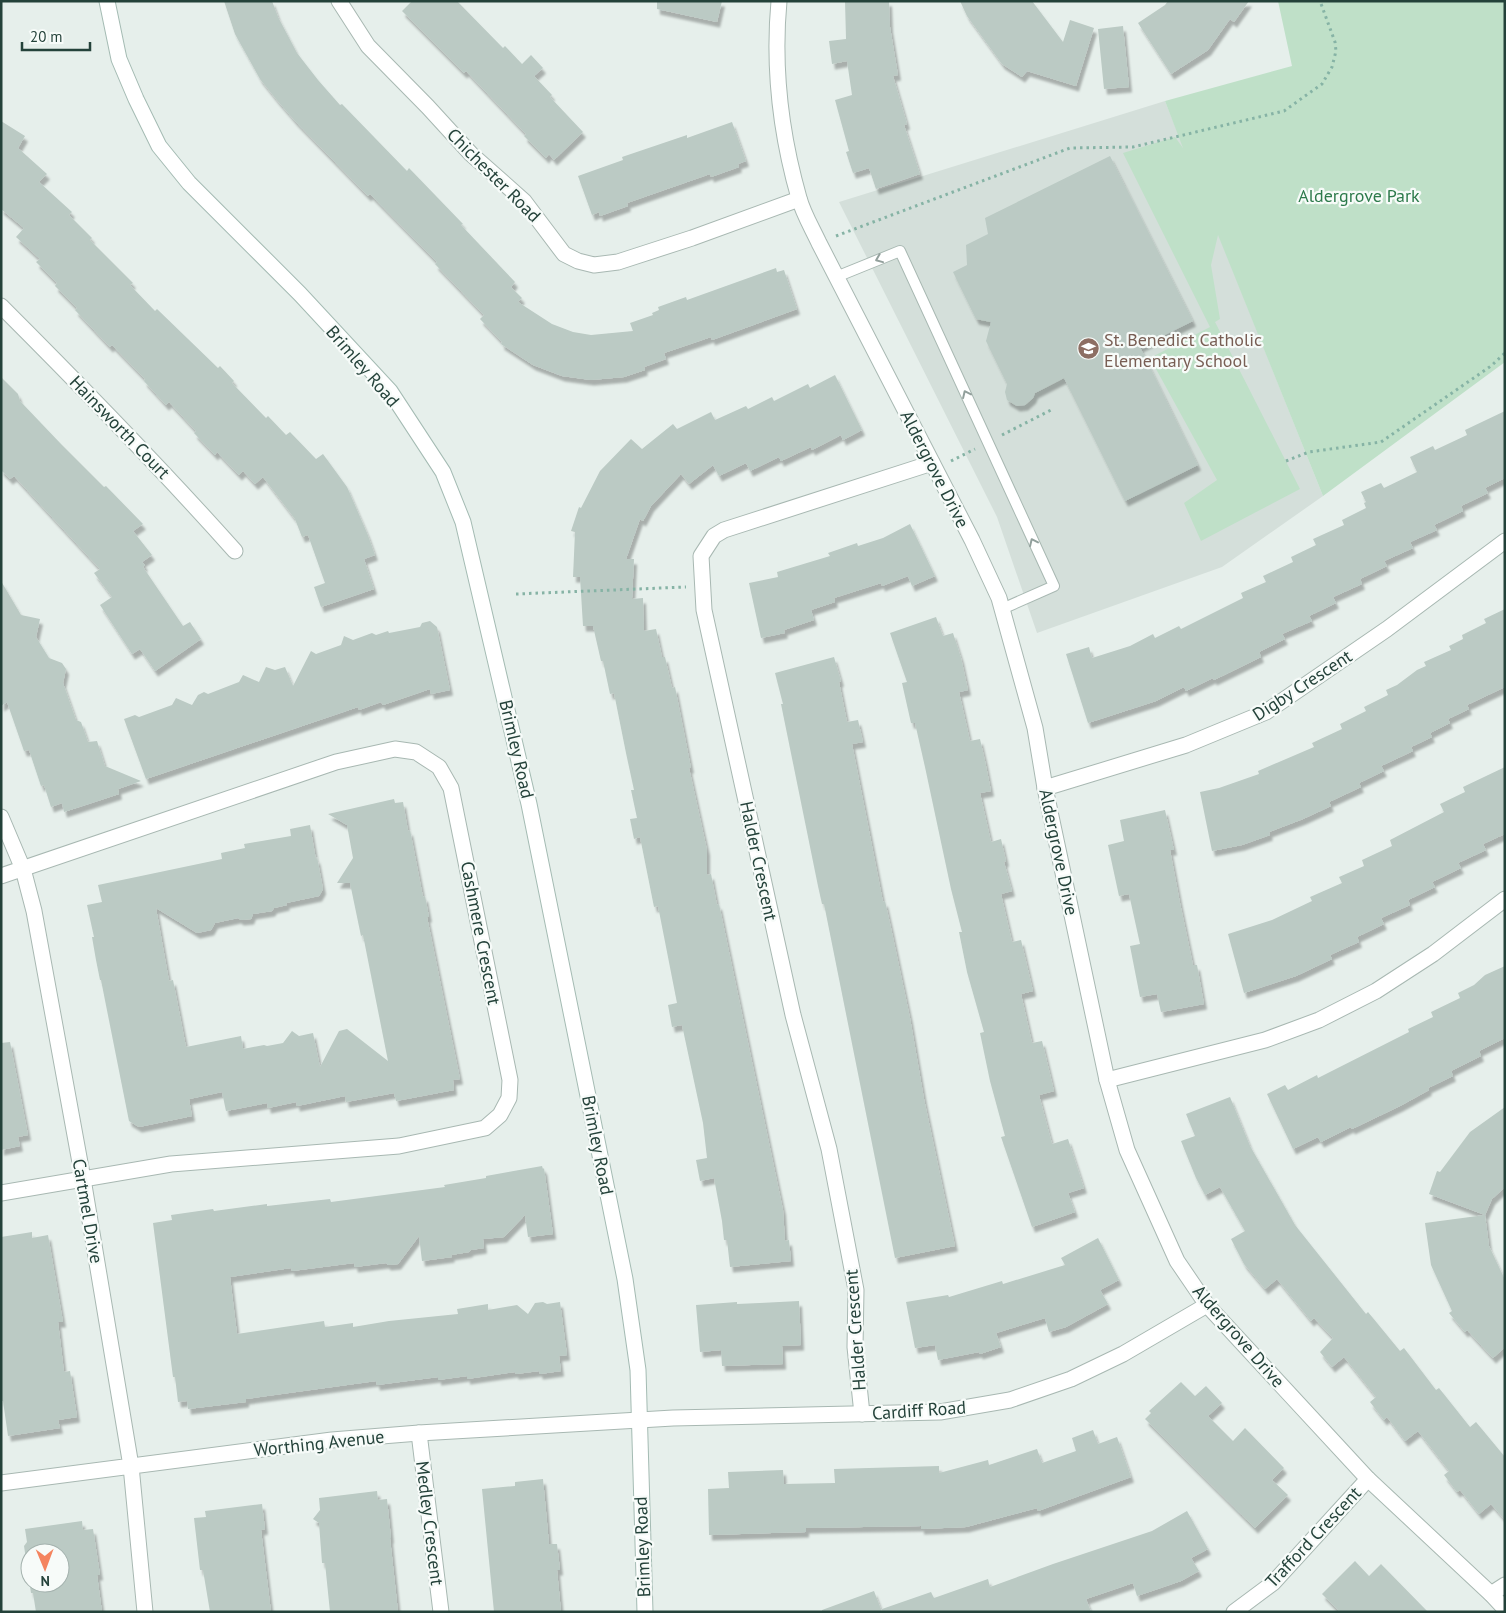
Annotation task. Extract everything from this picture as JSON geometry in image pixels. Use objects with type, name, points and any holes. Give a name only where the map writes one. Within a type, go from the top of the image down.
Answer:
[{"type":"street","name":"Brimley Road","points":[[107,1],[119,59],[136,99],[160,146],[190,183],[300,294],[390,391],[443,472],[463,522],[529,804],[625,1279],[638,1370],[645,1612]]},
{"type":"street","name":"Chichester Road","points":[[339,1],[368,46],[471,154],[524,201],[551,234],[564,254],[578,261],[594,264],[618,262],[692,238],[799,199]]},
{"type":"street","name":"Aldergrove Drive","points":[[779,1],[776,31],[782,121],[799,199],[836,277],[972,540],[1002,609],[1035,728],[1045,788],[1107,1080],[1131,1159],[1177,1261],[1207,1304],[1368,1479],[1505,1609]]},
{"type":"street","name":"Hainsworth Court","points":[[1,306],[115,421],[235,551]]},
{"type":"street","name":"Halder Crescent","points":[[862,1414],[855,1347],[856,1290],[829,1149],[793,1015],[704,610],[701,556],[714,536],[724,530],[932,463]]},
{"type":"street","name":"Digby Crescent","points":[[1045,788],[1186,745],[1266,712],[1387,629],[1505,541]]},
{"type":"street","name":"Cashmere Crescent","points":[[1,876],[336,762],[395,749],[416,752],[439,767],[451,788],[510,1080],[509,1098],[500,1115],[485,1128],[399,1146],[171,1164],[1,1192]]},
{"type":"street","name":"Cartmel Drive","points":[[1,817],[23,869],[34,911],[83,1179],[131,1466],[145,1612]]},
{"type":"street","points":[[1107,1080],[1265,1040],[1319,1020],[1376,991],[1433,954],[1505,899]]},
{"type":"street","name":"Cardiff Road","points":[[638,1420],[940,1412],[1010,1400],[1071,1380],[1123,1354],[1207,1304]]},
{"type":"street","name":"Worthing Avenue","points":[[1,1483],[332,1440],[638,1420]]},
{"type":"street","name":"Medley Crescent","points":[[419,1433],[441,1612]]},
{"type":"street","name":"Trafford Crescent","points":[[1234,1612],[1273,1583],[1368,1479]]},
{"type":"street","points":[[1491,1594],[1505,1585]]},
{"type":"lane","points":[[836,277],[900,251],[1054,586],[1002,609]]},
{"type":"path","points":[[819,243],[1070,148],[1133,147],[1284,111],[1319,88],[1332,67],[1336,42],[1320,1]]},
{"type":"path","points":[[1286,461],[1309,452],[1382,442],[1491,366],[1505,353]]},
{"type":"path","points":[[516,594],[702,587]]},
{"type":"shaded area","name":"St. Benedict Catholic Elementary School","points":[[1165,101],[1323,496],[1222,567],[1037,633],[997,517],[839,202]]},
{"type":"green space","name":"Aldergrove Park","points":[[1278,1],[1505,1],[1505,362],[1323,496],[1218,235],[1211,265],[1220,319],[1215,322],[1300,489],[1201,541],[1184,503],[1217,480],[1150,358],[1210,327],[1123,153],[1175,137],[1183,148],[1165,101],[1292,66]]},
{"type":"building","points":[[224,1],[272,1],[278,17],[297,53],[318,80],[340,105],[342,104],[407,171],[409,168],[463,224],[461,225],[515,282],[511,287],[522,298],[518,302],[552,324],[573,332],[591,335],[633,331],[630,323],[653,315],[652,313],[659,310],[658,307],[686,297],[687,300],[776,268],[777,272],[784,270],[797,309],[712,340],[711,337],[664,353],[666,359],[644,367],[645,370],[624,377],[591,380],[562,376],[533,365],[501,344],[502,342],[480,319],[484,315],[435,264],[437,262],[370,194],[368,196],[276,99],[260,79],[235,34]]},
{"type":"building","points":[[412,1],[457,1],[503,48],[505,46],[522,64],[531,55],[543,68],[534,76],[552,95],[550,97],[583,132],[554,160],[549,154],[546,158],[524,136],[526,134],[466,71],[464,73],[402,11]]},
{"type":"building","points":[[657,1],[722,1],[717,22],[657,9]]},
{"type":"building","points":[[845,1],[889,1],[890,27],[898,75],[893,76],[907,124],[904,125],[920,174],[876,189],[869,168],[853,173],[846,152],[849,151],[835,100],[852,95],[847,61],[832,64],[829,41],[846,39]]},
{"type":"building","points":[[960,1],[1032,1],[1063,42],[1070,20],[1094,28],[1076,86],[1027,71],[1022,77],[1002,64],[967,16]]},
{"type":"building","points":[[1168,1],[1249,1],[1234,22],[1230,19],[1208,50],[1171,74],[1138,23]]},
{"type":"building","points":[[1123,26],[1129,87],[1104,89],[1098,29]]},
{"type":"building","points":[[1,121],[25,136],[18,148],[47,174],[39,182],[72,212],[69,215],[92,238],[90,240],[133,283],[130,285],[155,311],[157,309],[218,368],[220,366],[234,381],[232,383],[266,418],[268,416],[286,435],[290,432],[316,459],[323,454],[347,487],[367,533],[375,555],[364,559],[374,589],[321,607],[314,587],[325,583],[308,535],[302,537],[295,519],[263,477],[255,484],[243,471],[239,475],[217,452],[215,455],[169,402],[166,405],[144,381],[145,379],[112,345],[110,347],[75,310],[77,308],[55,286],[57,283],[36,262],[40,259],[16,237],[24,228],[1,209]]},
{"type":"building","points":[[732,122],[746,161],[738,164],[739,167],[711,177],[710,174],[627,203],[628,206],[600,216],[599,212],[592,215],[578,176],[623,160],[622,157],[687,135],[687,138]]},
{"type":"building","points":[[1110,156],[1193,321],[1140,347],[1198,465],[1125,501],[1064,378],[1035,393],[1033,398],[1025,405],[1017,406],[1007,400],[1005,392],[1007,384],[986,341],[991,322],[976,319],[953,272],[967,265],[966,245],[988,234],[985,218]]},
{"type":"building","points":[[835,375],[862,430],[843,440],[841,435],[812,450],[811,447],[781,461],[779,457],[750,471],[746,463],[719,476],[713,465],[689,484],[681,474],[651,506],[643,521],[640,519],[626,559],[634,559],[632,599],[643,598],[644,631],[656,629],[662,657],[665,657],[672,688],[675,687],[691,768],[689,768],[707,850],[707,875],[711,874],[717,905],[719,904],[783,1210],[785,1241],[789,1240],[791,1261],[730,1267],[727,1240],[724,1240],[714,1178],[700,1181],[696,1160],[707,1158],[703,1123],[682,1025],[672,1027],[668,1005],[677,1003],[658,906],[654,907],[640,837],[634,839],[630,819],[637,818],[631,790],[634,790],[614,693],[610,694],[593,626],[583,626],[580,577],[573,577],[575,532],[571,531],[579,507],[581,508],[600,471],[631,439],[642,449],[673,424],[677,429],[711,412],[715,420],[746,406],[748,409],[772,397],[774,401],[808,384],[810,388]]},
{"type":"building","points":[[1,377],[18,394],[20,401],[61,444],[143,524],[133,531],[152,555],[142,562],[145,565],[143,567],[183,626],[190,622],[201,639],[155,671],[140,649],[132,654],[100,605],[112,597],[94,573],[100,569],[14,476],[10,479],[1,470]]},
{"type":"building","points":[[1505,411],[1505,478],[1485,488],[1488,493],[1461,506],[1463,511],[1434,525],[1437,530],[1410,542],[1413,548],[1384,561],[1387,566],[1360,579],[1362,584],[1333,597],[1336,603],[1309,616],[1312,621],[1282,634],[1285,639],[1259,652],[1261,657],[1214,680],[1213,678],[1186,691],[1184,687],[1156,701],[1088,723],[1066,654],[1089,647],[1092,658],[1130,646],[1153,634],[1155,638],[1179,626],[1181,629],[1243,598],[1241,593],[1266,582],[1263,576],[1293,562],[1291,557],[1316,545],[1313,539],[1344,525],[1342,520],[1366,508],[1364,503],[1366,502],[1361,492],[1381,483],[1384,488],[1417,472],[1410,457],[1433,446],[1435,450],[1467,435],[1465,430]]},
{"type":"building","points":[[910,524],[935,576],[912,586],[908,576],[882,586],[881,583],[834,598],[835,602],[811,610],[814,620],[784,630],[785,633],[761,638],[749,583],[778,577],[777,572],[830,556],[828,553],[857,543],[858,546],[883,538]]},
{"type":"building","points":[[1,581],[21,615],[40,619],[36,637],[49,658],[62,663],[66,669],[63,683],[76,720],[81,722],[88,742],[97,741],[105,766],[141,781],[118,789],[119,794],[64,812],[62,803],[51,807],[44,785],[41,786],[29,750],[24,751],[7,702],[1,706]]},
{"type":"building","points":[[1505,609],[1505,687],[1467,705],[1469,709],[1448,719],[1450,723],[1430,733],[1432,737],[1411,747],[1413,751],[1381,766],[1384,771],[1359,783],[1361,787],[1329,802],[1331,806],[1269,832],[1270,835],[1242,845],[1212,851],[1200,792],[1219,788],[1259,774],[1258,771],[1314,747],[1312,743],[1342,729],[1340,724],[1366,711],[1364,707],[1388,695],[1386,690],[1426,666],[1424,662],[1451,650],[1449,646],[1463,639],[1462,635],[1486,623],[1484,619]]},
{"type":"building","points":[[936,617],[943,636],[953,633],[968,690],[959,692],[970,741],[980,739],[985,761],[991,791],[980,793],[991,842],[1001,839],[1006,861],[1004,862],[1012,891],[1001,894],[1012,942],[1021,940],[1033,991],[1021,994],[1032,1043],[1042,1041],[1054,1091],[1039,1095],[1052,1144],[1068,1139],[1084,1188],[1068,1193],[1075,1212],[1032,1227],[1001,1137],[1005,1136],[990,1081],[980,1033],[984,1032],[967,972],[959,932],[962,932],[915,723],[911,723],[902,683],[907,682],[890,633]]},
{"type":"building","points":[[430,621],[437,627],[450,690],[431,694],[430,689],[383,705],[381,702],[359,710],[358,707],[146,779],[124,719],[135,715],[139,717],[172,705],[176,698],[192,705],[198,695],[204,692],[208,694],[239,682],[243,675],[259,682],[266,667],[275,670],[285,667],[293,686],[311,651],[316,654],[341,645],[344,636],[353,640],[372,633],[376,635],[388,631],[389,633],[420,627],[422,623]]},
{"type":"building","points":[[834,657],[841,681],[839,682],[847,722],[858,720],[863,742],[852,744],[883,902],[885,901],[910,1018],[924,1099],[955,1246],[895,1258],[824,904],[822,904],[818,886],[781,704],[783,704],[775,673]]},
{"type":"building","points":[[1505,767],[1505,834],[1483,844],[1486,850],[1458,863],[1461,868],[1432,882],[1435,887],[1408,900],[1410,905],[1381,918],[1384,924],[1357,937],[1359,942],[1330,955],[1332,959],[1296,976],[1244,993],[1228,934],[1272,920],[1312,901],[1310,897],[1342,883],[1339,877],[1364,866],[1362,860],[1392,846],[1390,840],[1444,812],[1440,804],[1465,792],[1463,787]]},
{"type":"building","points":[[394,799],[395,803],[403,802],[423,897],[425,896],[429,917],[427,917],[460,1079],[453,1080],[454,1090],[396,1101],[394,1093],[346,1102],[345,1096],[297,1106],[296,1102],[268,1108],[267,1103],[226,1111],[222,1092],[189,1099],[192,1116],[139,1127],[129,1121],[96,960],[92,937],[94,937],[87,905],[102,902],[98,885],[222,859],[221,853],[245,848],[244,844],[291,836],[290,829],[310,825],[323,889],[319,896],[286,903],[287,905],[274,908],[272,911],[253,914],[251,919],[241,920],[238,918],[215,923],[211,930],[197,933],[156,908],[169,981],[173,980],[186,1047],[241,1036],[243,1049],[283,1043],[292,1031],[299,1036],[313,1033],[320,1067],[339,1031],[347,1029],[388,1061],[363,935],[361,936],[350,883],[337,883],[353,858],[347,825],[328,814]]},
{"type":"building","points":[[1165,810],[1174,850],[1170,850],[1180,903],[1193,965],[1197,965],[1204,1004],[1161,1012],[1157,994],[1140,997],[1130,946],[1140,944],[1129,894],[1119,896],[1108,845],[1124,841],[1120,820]]},
{"type":"building","points":[[1505,966],[1505,1038],[1479,1051],[1481,1056],[1451,1071],[1453,1076],[1428,1088],[1429,1090],[1400,1106],[1321,1142],[1318,1137],[1293,1149],[1267,1094],[1285,1085],[1288,1090],[1317,1075],[1318,1078],[1409,1032],[1408,1029],[1433,1017],[1431,1012],[1460,998],[1458,993],[1474,985],[1485,975]]},
{"type":"building","points":[[10,1042],[28,1135],[18,1137],[20,1146],[1,1150],[1,1043]]},
{"type":"building","points":[[1230,1097],[1250,1146],[1295,1225],[1366,1314],[1368,1312],[1400,1351],[1404,1348],[1436,1390],[1439,1388],[1470,1427],[1476,1422],[1505,1457],[1505,1520],[1491,1504],[1479,1514],[1460,1490],[1457,1492],[1444,1475],[1449,1471],[1418,1431],[1405,1441],[1387,1417],[1384,1420],[1370,1402],[1376,1397],[1344,1357],[1332,1367],[1320,1352],[1333,1338],[1314,1318],[1311,1321],[1277,1279],[1265,1289],[1244,1264],[1231,1239],[1245,1231],[1220,1187],[1205,1195],[1181,1141],[1195,1136],[1186,1114]]},
{"type":"building","points":[[1505,1107],[1505,1187],[1492,1199],[1485,1215],[1429,1194],[1437,1171],[1440,1172],[1470,1132]]},
{"type":"building","points":[[542,1166],[544,1168],[553,1234],[528,1237],[525,1215],[504,1237],[483,1239],[484,1248],[451,1255],[452,1257],[422,1261],[419,1236],[398,1264],[388,1265],[386,1263],[355,1267],[354,1263],[292,1271],[291,1268],[230,1277],[237,1334],[324,1321],[325,1327],[353,1323],[353,1327],[389,1321],[458,1314],[457,1309],[488,1304],[488,1310],[517,1305],[528,1314],[535,1303],[560,1302],[567,1355],[559,1356],[561,1371],[540,1374],[539,1371],[516,1374],[515,1372],[467,1379],[467,1376],[438,1380],[438,1377],[377,1385],[376,1381],[246,1399],[246,1402],[188,1409],[187,1401],[178,1402],[153,1223],[172,1220],[171,1215],[213,1209],[214,1211],[267,1204],[267,1206],[330,1199],[331,1202],[445,1187],[444,1185]]},
{"type":"building","points":[[1485,1215],[1489,1246],[1505,1280],[1505,1347],[1493,1358],[1467,1330],[1465,1332],[1449,1313],[1452,1311],[1431,1265],[1425,1223]]},
{"type":"building","points":[[32,1232],[32,1238],[48,1235],[63,1322],[58,1322],[64,1372],[70,1371],[77,1417],[58,1420],[60,1428],[8,1436],[3,1401],[1,1401],[1,1237]]},
{"type":"building","points":[[1098,1238],[1119,1280],[1100,1290],[1108,1304],[1066,1327],[1049,1332],[1045,1318],[996,1333],[1001,1347],[980,1354],[979,1352],[938,1360],[935,1345],[915,1348],[906,1302],[948,1295],[949,1297],[1002,1281],[1003,1284],[1065,1265],[1061,1258]]},
{"type":"building","points":[[799,1301],[801,1345],[782,1346],[783,1364],[722,1366],[721,1350],[700,1352],[696,1305]]},
{"type":"building","points":[[1181,1382],[1195,1396],[1206,1386],[1222,1403],[1208,1416],[1233,1441],[1245,1428],[1284,1468],[1272,1480],[1288,1495],[1255,1528],[1145,1419],[1151,1413],[1149,1411]]},
{"type":"building","points":[[1093,1430],[1098,1444],[1117,1437],[1131,1477],[1038,1511],[1037,1508],[966,1527],[921,1529],[921,1526],[806,1528],[806,1532],[709,1535],[708,1489],[729,1488],[728,1472],[783,1470],[784,1484],[835,1483],[834,1469],[939,1466],[939,1473],[988,1460],[989,1465],[1037,1449],[1042,1463],[1076,1451],[1072,1438]]},
{"type":"building","points":[[543,1479],[549,1544],[557,1544],[560,1570],[557,1570],[561,1612],[494,1612],[482,1489],[515,1486],[515,1482]]},
{"type":"building","points":[[377,1491],[378,1500],[387,1499],[398,1612],[330,1612],[325,1563],[322,1563],[319,1523],[313,1519],[320,1510],[319,1498]]},
{"type":"building","points":[[262,1504],[265,1529],[261,1530],[271,1612],[210,1612],[203,1570],[200,1570],[194,1518],[206,1517],[205,1511]]},
{"type":"building","points":[[1187,1511],[1208,1549],[1191,1558],[1199,1571],[1181,1581],[1137,1596],[1133,1583],[1086,1599],[1091,1612],[882,1612],[882,1609],[931,1592],[934,1598],[988,1579],[990,1587],[1152,1531]]},
{"type":"building","points":[[82,1521],[83,1530],[93,1529],[100,1575],[97,1575],[102,1612],[36,1612],[33,1593],[70,1593],[70,1543],[27,1542],[25,1529]]},
{"type":"building","points":[[1355,1561],[1369,1576],[1381,1564],[1428,1612],[1340,1612],[1322,1594]]},
{"type":"building","points":[[874,1591],[882,1612],[822,1612],[822,1610]]},
{"type":"place","name":"St. Benedict Catholic Elementary School","points":[[1088,349]]}]
